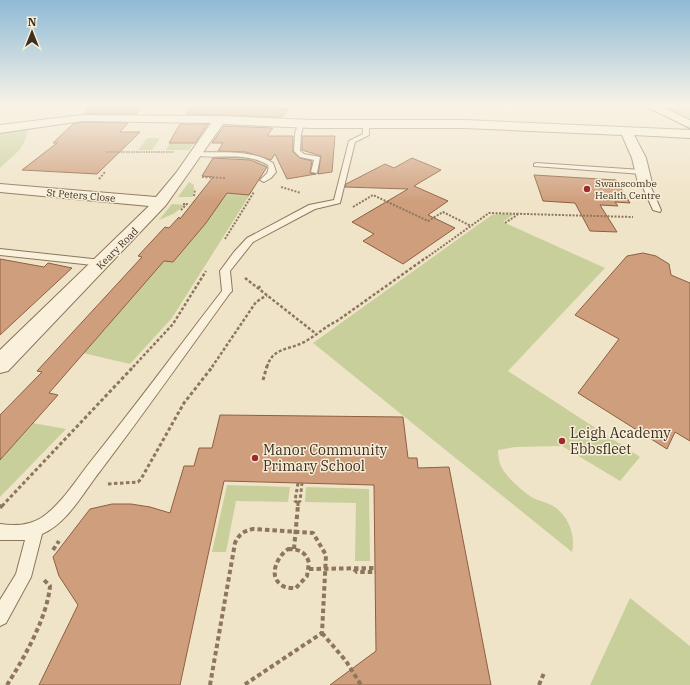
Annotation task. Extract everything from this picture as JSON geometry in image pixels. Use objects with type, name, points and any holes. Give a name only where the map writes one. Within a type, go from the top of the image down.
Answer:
[{"type":"street","name":"Keary Road","points":[[0,364],[161,202],[199,154],[209,138]]},
{"type":"street","points":[[629,138],[639,158],[644,177]]},
{"type":"street","name":"St Peters Close","points":[[0,188],[161,202]]},
{"type":"lane","points":[[298,138],[297,151],[302,156],[318,158],[315,172]]},
{"type":"lane","points":[[0,532],[14,533],[34,530],[49,522],[59,512],[183,351],[227,291],[225,271],[239,252],[256,237],[317,206],[333,203],[337,200],[352,141],[359,138]]},
{"type":"lane","points":[[199,154],[237,156],[264,160],[270,163],[273,168],[272,174],[266,179]]},
{"type":"lane","points":[[536,165],[644,177],[657,210]]},
{"type":"lane","points":[[0,252],[102,263]]},
{"type":"lane","points":[[0,617],[23,577],[34,530]]},
{"type":"path","points":[[106,152],[199,154],[189,177],[224,178]]},
{"type":"path","points":[[97,180],[105,172]]},
{"type":"path","points":[[223,243],[259,184],[266,179],[279,181],[281,188],[306,194],[315,200],[317,206]]},
{"type":"path","points":[[348,210],[373,195],[428,221],[443,212],[471,226]]},
{"type":"path","points":[[505,223],[517,215],[517,212]]},
{"type":"path","points":[[263,380],[268,362],[281,349],[300,344],[325,326],[337,321],[489,213],[517,212],[633,216]]},
{"type":"path","points":[[0,508],[173,324],[207,270]]},
{"type":"path","points":[[243,276],[315,334]]},
{"type":"path","points":[[258,288],[262,285]]},
{"type":"path","points":[[103,488],[110,483],[138,482],[141,479],[184,402],[215,362],[256,302],[267,294]]},
{"type":"path","points":[[298,483],[295,501],[298,503]]},
{"type":"path","points":[[294,549],[298,503],[300,501],[302,483]]},
{"type":"path","points":[[210,685],[237,538],[241,533],[253,529],[313,533],[316,536],[325,552],[322,632],[346,661],[361,685]]},
{"type":"path","points":[[50,554],[62,537]]},
{"type":"path","points":[[294,549],[303,552],[307,556],[309,569],[305,580],[296,588],[284,587],[279,583],[274,571],[278,558],[288,550],[294,549]]},
{"type":"path","points":[[309,569],[354,569],[357,572],[376,570]]},
{"type":"path","points":[[7,685],[16,671],[48,599],[51,590],[50,584],[44,581],[46,577]]},
{"type":"path","points":[[244,685],[322,632]]},
{"type":"path","points":[[539,685],[544,673]]},
{"type":"green space","points":[[0,138],[26,138],[21,148],[0,168]]},
{"type":"green space","points":[[147,138],[160,138],[152,150],[138,150]]},
{"type":"green space","points":[[197,139],[189,150],[166,150],[170,143]]},
{"type":"green space","points":[[236,157],[258,160],[266,165],[264,172],[258,176],[256,185],[172,318],[130,364],[83,353],[105,330],[108,324],[164,260],[173,262],[223,199],[226,184],[209,182],[211,180],[224,180]]},
{"type":"green space","points":[[189,182],[194,185],[193,197],[178,197]]},
{"type":"green space","points":[[172,204],[186,205],[173,214],[159,220]]},
{"type":"green space","points":[[514,214],[503,222],[605,268],[508,371],[640,457],[620,481],[562,446],[515,447],[498,450],[501,466],[512,480],[533,498],[551,505],[558,510],[567,520],[572,532],[572,552],[313,343],[492,215]]},
{"type":"green space","points":[[33,423],[66,429],[0,497],[0,456],[3,457]]},
{"type":"green space","points":[[227,485],[290,487],[288,502],[236,501],[226,552],[212,552]]},
{"type":"green space","points":[[306,487],[369,489],[370,561],[355,561],[356,503],[305,502]]},
{"type":"green space","points":[[630,598],[690,646],[690,685],[590,685]]},
{"type":"building","points":[[58,138],[134,138],[97,174],[22,170],[57,143],[53,143]]},
{"type":"building","points":[[172,138],[198,138],[195,143],[169,143]]},
{"type":"building","points":[[216,138],[293,138],[293,152],[300,158],[312,161],[310,173],[316,174],[287,179],[275,154],[271,160],[246,152],[218,151],[223,143],[212,143]]},
{"type":"building","points":[[302,138],[335,138],[332,172],[318,174],[321,156],[302,150]]},
{"type":"building","points":[[213,158],[250,160],[267,167],[249,195],[227,193],[206,223],[173,262],[164,261],[49,393],[58,395],[0,460],[0,415],[42,372],[37,371],[142,257],[138,256],[165,227],[169,228],[179,217],[180,219],[213,177],[202,176]]},
{"type":"building","points":[[412,158],[441,170],[414,186],[448,201],[428,215],[455,228],[403,264],[363,241],[374,234],[352,222],[408,189],[345,187],[346,184],[385,164],[394,168]]},
{"type":"building","name":"Swanscombe Health Centre","points":[[534,175],[616,180],[630,203],[615,202],[618,206],[600,205],[617,232],[590,231],[575,203],[543,201]]},
{"type":"building","points":[[643,253],[656,256],[669,264],[671,275],[690,283],[690,441],[675,432],[667,449],[578,393],[619,339],[575,315],[627,256]]},
{"type":"building","points":[[0,259],[44,267],[48,263],[72,268],[0,335]]},
{"type":"building","points":[[220,415],[403,417],[408,458],[417,458],[418,468],[449,467],[491,685],[330,685],[376,651],[374,485],[224,481],[180,685],[39,685],[78,605],[59,576],[53,557],[90,509],[112,504],[131,504],[150,507],[170,513],[184,466],[194,466],[199,448],[212,448]]},
{"type":"place","name":"Swanscombe Health Centre","points":[[587,189]]},
{"type":"place","name":"Leigh Academy Ebbsfleet","points":[[562,441]]},
{"type":"place","name":"Manor Community Primary School","points":[[255,458]]}]
